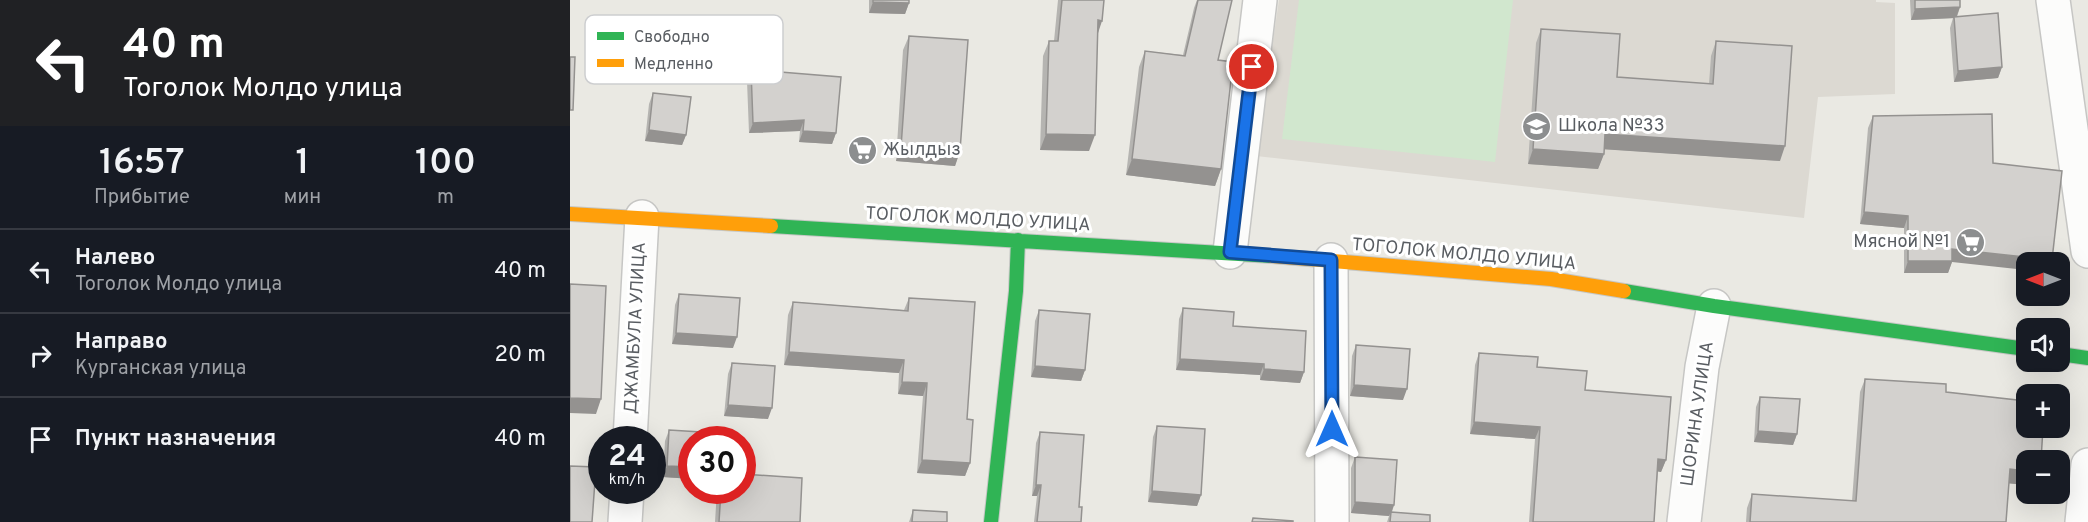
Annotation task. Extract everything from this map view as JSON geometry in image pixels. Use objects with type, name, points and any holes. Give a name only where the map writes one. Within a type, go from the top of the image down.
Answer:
[{"type":"main road","name":"ТОГОЛОК МОЛДО УЛИЦА","points":[[570,214],[1230,252],[1551,279],[1714,306],[2016,348]]},
{"type":"main road","points":[[991,522],[1016,291],[1018,240]]},
{"type":"main road","points":[[2070,355],[2088,358]]},
{"type":"street","points":[[1230,252],[1260,0]]},
{"type":"street","points":[[2053,0],[2088,251]]},
{"type":"street","name":"ДЖАМБУЛА УЛИЦА","points":[[631,426],[642,218]]},
{"type":"street","points":[[1331,260],[1332,522]]},
{"type":"street","name":"ШОРИНА УЛИЦА","points":[[1684,522],[1702,367],[1714,306]]},
{"type":"street","points":[[2082,522],[2088,465]]},
{"type":"street","points":[[625,522],[626,504]]},
{"type":"shaded area","name":"Школа №33","points":[[1279,0],[1876,0],[1876,2],[1895,3],[1895,94],[1818,97],[1804,218],[1256,156]]},
{"type":"green space","points":[[1299,0],[1513,0],[1495,162],[1282,139]]},
{"type":"building","points":[[873,0],[909,0],[909,3],[873,2]]},
{"type":"building","points":[[1062,0],[1104,0],[1102,21],[1098,20],[1095,135],[1046,134],[1049,41],[1058,41]]},
{"type":"building","points":[[1198,0],[1232,0],[1218,60],[1233,62],[1221,169],[1132,159],[1145,51],[1185,56]]},
{"type":"building","points":[[1915,0],[1960,0],[1960,7],[1915,9]]},
{"type":"building","points":[[1998,13],[2002,67],[1958,71],[1954,17]]},
{"type":"building","points":[[1541,29],[1620,34],[1617,77],[1713,84],[1716,41],[1792,46],[1785,146],[1605,134],[1604,154],[1533,149]]},
{"type":"building","points":[[909,36],[968,40],[960,151],[901,147]]},
{"type":"building","points":[[570,57],[575,57],[573,110],[570,110]]},
{"type":"building","points":[[783,72],[841,77],[836,133],[803,131],[804,120],[753,123],[752,84],[783,84]]},
{"type":"building","points":[[653,93],[691,97],[686,135],[649,130]]},
{"type":"building","points":[[1992,114],[1993,163],[2062,171],[2053,252],[2016,252],[2016,256],[1952,249],[1952,261],[1908,261],[1908,216],[1864,212],[1873,116]]},
{"type":"building","points":[[570,284],[606,286],[601,399],[570,398]]},
{"type":"building","points":[[679,294],[740,298],[737,337],[676,333]]},
{"type":"building","points":[[909,298],[975,302],[967,419],[973,420],[970,463],[922,460],[927,383],[902,382],[904,360],[789,352],[793,302],[908,311]]},
{"type":"building","points":[[1183,308],[1234,312],[1233,326],[1306,331],[1304,372],[1264,369],[1264,364],[1180,359]]},
{"type":"building","points":[[1039,310],[1090,314],[1085,370],[1035,366]]},
{"type":"building","points":[[1356,345],[1410,349],[1407,389],[1354,385]]},
{"type":"building","points":[[1479,353],[1538,357],[1537,367],[1587,371],[1585,390],[1671,397],[1666,460],[1658,459],[1654,522],[1533,522],[1540,427],[1474,422]]},
{"type":"building","points":[[732,363],[775,366],[772,408],[728,405]]},
{"type":"building","points":[[1865,379],[1946,384],[1946,392],[2016,400],[2016,438],[2042,438],[2042,450],[2016,450],[2016,470],[2010,469],[2006,522],[1750,522],[1752,494],[1856,501]]},
{"type":"building","points":[[1760,397],[1800,399],[1797,434],[1758,431]]},
{"type":"building","points":[[1157,426],[1205,429],[1201,495],[1152,491]]},
{"type":"building","points":[[669,430],[678,431],[678,466],[667,466]]},
{"type":"building","points":[[1040,432],[1084,435],[1079,507],[1082,507],[1081,522],[1037,522],[1041,485],[1036,485]]},
{"type":"building","points":[[1355,457],[1397,460],[1394,505],[1355,502]]},
{"type":"building","points":[[570,466],[588,467],[588,504],[593,504],[592,522],[570,522]]},
{"type":"building","points":[[756,475],[802,478],[800,522],[719,522],[720,504],[756,504]]},
{"type":"building","points":[[913,510],[947,512],[947,522],[912,522]]},
{"type":"building","points":[[1391,512],[1430,515],[1430,522],[1390,522]]},
{"type":"building","points":[[1253,518],[1293,521],[1293,522],[1252,522]]},
{"type":"traffic: fast","points":[[771,226],[1272,256]]},
{"type":"traffic: fast","points":[[991,522],[1016,291],[1018,240]]},
{"type":"traffic: fast","points":[[1624,291],[1714,306],[2016,348]]},
{"type":"traffic: fast","points":[[2070,355],[2088,358]]},
{"type":"traffic: slow","points":[[570,214],[771,226]]},
{"type":"traffic: slow","points":[[1272,256],[1551,279],[1624,291]]},
{"type":"place","name":"Школа №33","points":[[1537,126]]},
{"type":"place","name":"Жылдыз","points":[[862,150]]},
{"type":"place","name":"Мясной №1","points":[[1971,242]]},
{"type":"route","points":[[1252,67],[1230,252],[1331,260],[1332,429]]}]
